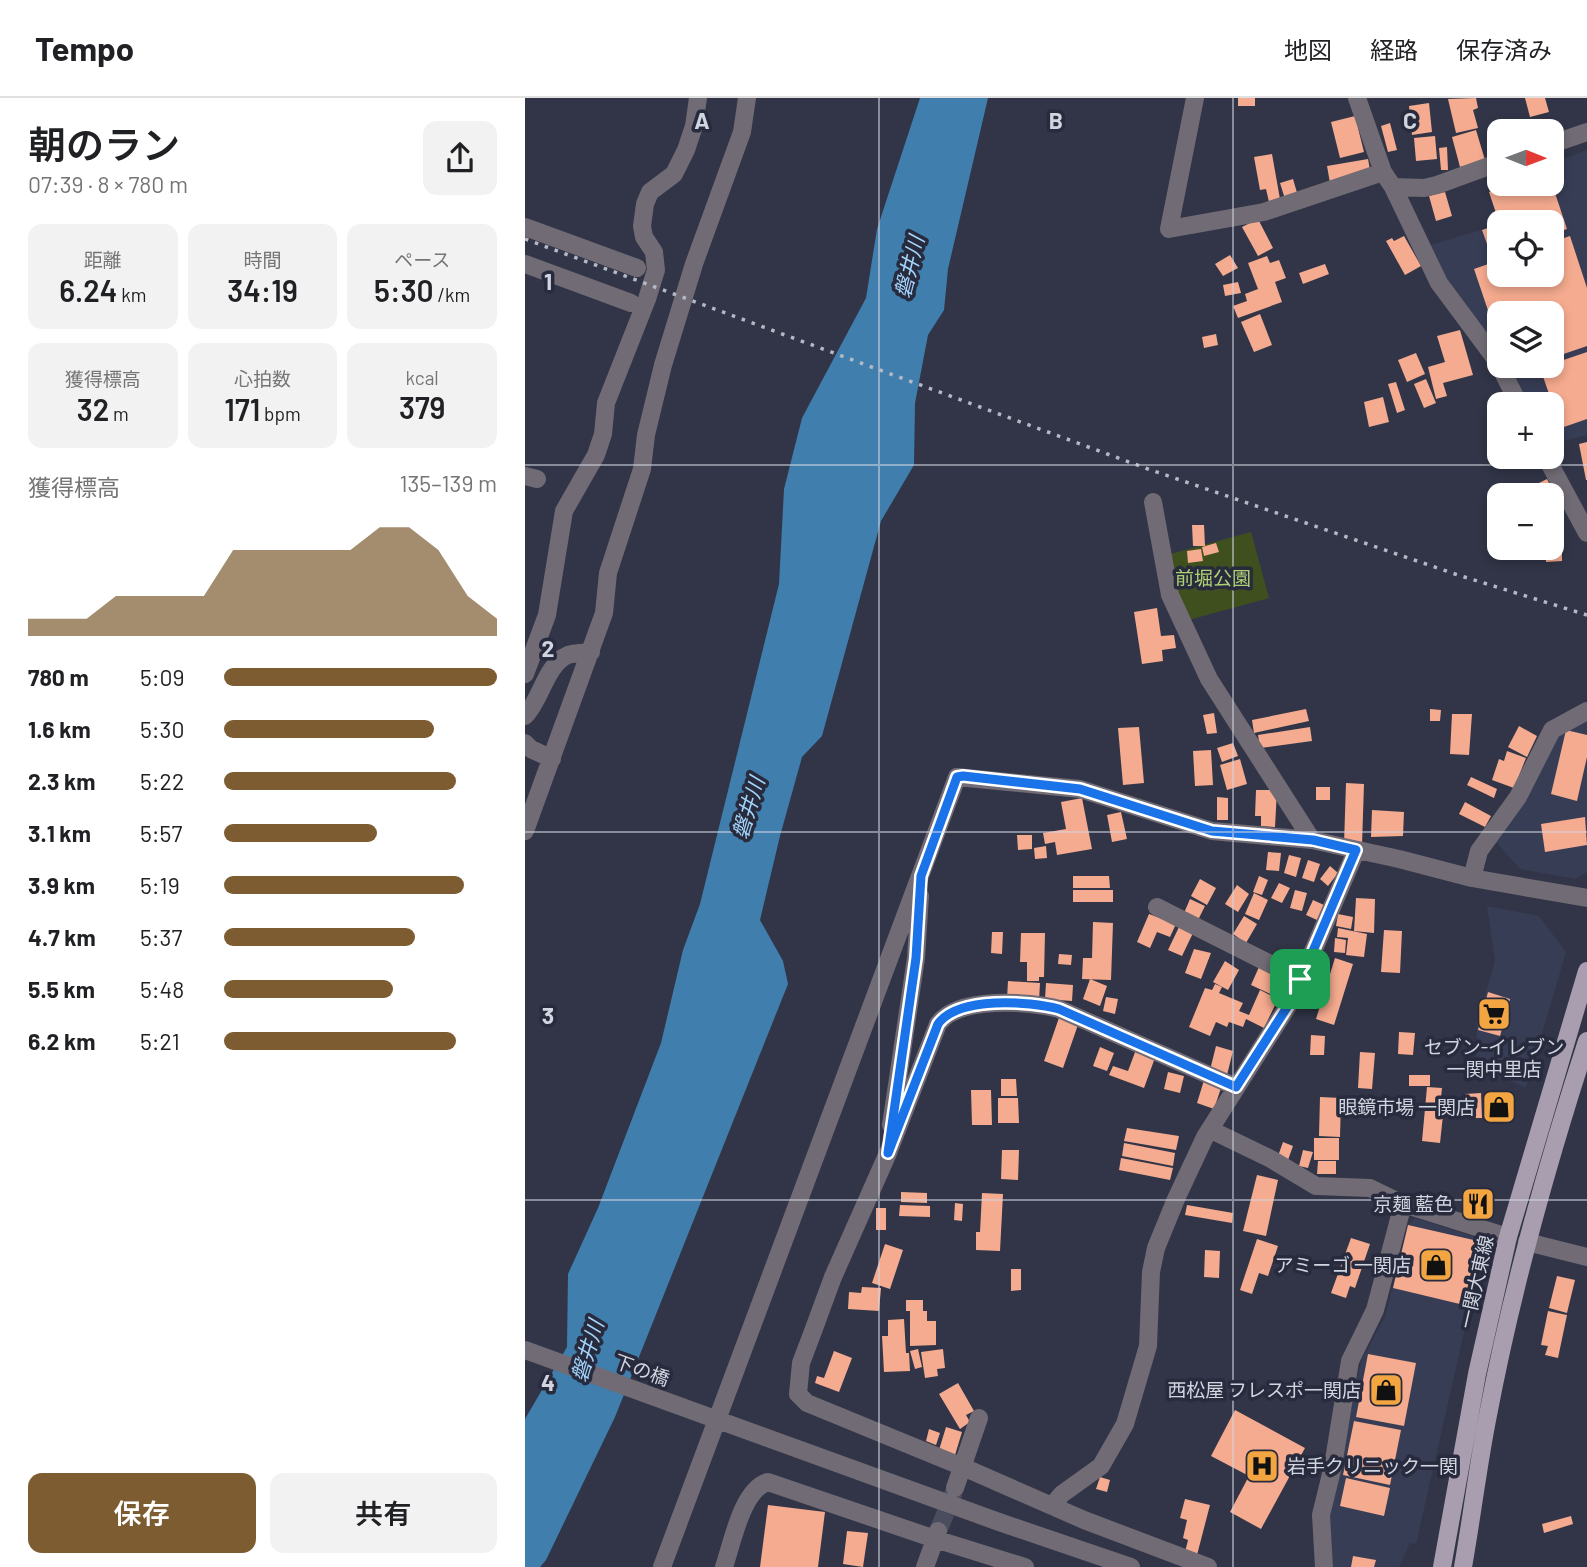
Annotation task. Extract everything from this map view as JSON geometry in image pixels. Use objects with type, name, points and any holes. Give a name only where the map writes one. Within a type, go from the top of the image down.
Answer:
[{"type":"main road","name":"一関大東線","points":[[1442,1567],[1477,1374],[1507,1237],[1587,971]]},
{"type":"main road","points":[[1464,1567],[1488,1414],[1527,1242],[1587,1041]]},
{"type":"street","points":[[525,674],[547,615],[564,511],[596,455],[603,434],[606,403],[656,270],[654,253],[643,237],[645,204],[650,192],[674,174],[686,150],[694,126],[698,98]]},
{"type":"street","points":[[525,831],[535,754],[591,652],[604,613],[608,573],[642,469],[646,435],[663,365],[694,264],[742,132],[747,98]]},
{"type":"street","points":[[1195,98],[1169,229],[1264,212],[1388,180],[1424,188],[1487,167]]},
{"type":"street","points":[[1357,98],[1388,180],[1439,283],[1497,361],[1513,392]]},
{"type":"street","points":[[1565,140],[1587,132]]},
{"type":"street","points":[[525,227],[636,268]]},
{"type":"street","points":[[525,264],[631,303]]},
{"type":"street","points":[[1552,469],[1587,533]]},
{"type":"street","points":[[1153,502],[1170,595],[1209,679],[1313,840]]},
{"type":"street","points":[[525,716],[533,707],[552,669],[566,656],[591,652]]},
{"type":"street","points":[[1472,878],[1479,851],[1518,797],[1552,730],[1587,711]]},
{"type":"street","points":[[662,1567],[712,1418],[957,777],[1080,789],[1212,831],[1313,840],[1472,878],[1587,898]]},
{"type":"street","points":[[1052,1506],[1062,1494],[1101,1466],[1125,1424],[1148,1346],[1151,1272],[1156,1248],[1205,1137],[1293,998],[1356,850]]},
{"type":"street","points":[[888,1153],[916,958],[921,876]]},
{"type":"street","points":[[1157,907],[1300,979]]},
{"type":"street","points":[[1208,1567],[1084,1520],[829,1413],[807,1403],[798,1394],[798,1382],[801,1363],[834,1277],[943,1016],[956,1009],[996,1003],[1039,1003],[1059,1009],[1236,1087]]},
{"type":"street","points":[[1211,1130],[1271,1159],[1316,1186],[1370,1188],[1403,1204],[1507,1237]]},
{"type":"street","points":[[1324,1567],[1321,1515],[1333,1466],[1350,1361],[1375,1310],[1403,1204]]},
{"type":"street","points":[[1527,1242],[1587,1257]]},
{"type":"street","name":"下の橋","points":[[525,1350],[999,1522],[1131,1567]]},
{"type":"street","points":[[955,1488],[979,1418]]},
{"type":"street","points":[[724,1567],[752,1492],[768,1482],[937,1534],[1004,1564],[1025,1567]]},
{"type":"street","points":[[925,1567],[937,1534]]},
{"type":"shaded area","points":[[1587,150],[1587,435],[1564,441],[1564,392],[1518,392],[1511,378],[1564,378],[1564,301],[1487,301],[1487,338],[1450,288],[1431,245],[1487,228],[1487,287],[1564,287],[1564,210],[1496,210],[1491,196],[1565,196],[1565,158]]},
{"type":"shaded area","points":[[1587,720],[1587,872],[1575,879],[1520,869],[1495,841],[1557,732]]},
{"type":"shaded area","points":[[1487,906],[1539,916],[1566,952],[1526,1088],[1476,1066],[1477,1025],[1495,960]]},
{"type":"shaded area","points":[[1415,1218],[1485,1240],[1416,1544],[1410,1543],[1399,1567],[1333,1567],[1330,1518],[1361,1361],[1385,1317],[1408,1225]]},
{"type":"green space","name":"前堀公園","points":[[1251,532],[1269,598],[1174,624],[1156,558]]},
{"type":"water","name":"磐井川","points":[[920,98],[988,98],[948,269],[944,310],[928,335],[915,403],[914,465],[881,521],[822,736],[802,757],[760,920],[783,961],[788,984],[615,1417],[546,1560],[540,1567],[525,1567],[525,1419],[567,1347],[568,1274],[598,1208],[661,1043],[683,950],[700,904],[779,584],[784,489],[802,418],[866,298],[877,229]]},
{"type":"building","points":[[1238,98],[1255,98],[1255,106],[1238,106]]},
{"type":"building","points":[[1476,98],[1478,108],[1473,110],[1478,128],[1456,133],[1448,99]]},
{"type":"building","points":[[1525,98],[1545,98],[1549,112],[1530,117]]},
{"type":"building","points":[[1429,103],[1432,132],[1412,135],[1409,106]]},
{"type":"building","points":[[1355,116],[1364,152],[1340,158],[1331,122]]},
{"type":"building","points":[[1390,123],[1397,150],[1388,152],[1381,126]]},
{"type":"building","points":[[1476,130],[1485,160],[1460,167],[1452,137]]},
{"type":"building","points":[[1435,136],[1437,159],[1416,161],[1414,138]]},
{"type":"building","points":[[1447,147],[1448,170],[1441,170],[1439,148]]},
{"type":"building","points":[[1272,154],[1280,199],[1269,202],[1266,189],[1260,190],[1254,157]]},
{"type":"building","points":[[1368,159],[1371,175],[1330,183],[1327,166]]},
{"type":"building","points":[[1293,179],[1298,196],[1285,199],[1280,183]]},
{"type":"building","points":[[1445,192],[1452,216],[1436,221],[1429,196]]},
{"type":"building","points":[[1490,196],[1556,196],[1561,210],[1495,210]]},
{"type":"building","points":[[1258,219],[1273,248],[1258,256],[1242,227]]},
{"type":"building","points":[[1487,228],[1487,244],[1482,230]]},
{"type":"building","points":[[1404,236],[1421,266],[1405,275],[1386,241],[1392,238],[1394,241]]},
{"type":"building","points":[[1570,236],[1587,288],[1587,346],[1564,354],[1564,301],[1487,301],[1487,307],[1474,269],[1487,264],[1487,287],[1564,287],[1564,238]]},
{"type":"building","points":[[1230,255],[1238,268],[1223,276],[1215,264]]},
{"type":"building","points":[[1267,256],[1270,263],[1279,260],[1286,278],[1275,282],[1282,302],[1238,318],[1233,306],[1247,301],[1245,294],[1258,289],[1248,263]]},
{"type":"building","points":[[1325,264],[1329,274],[1303,284],[1299,273]]},
{"type":"building","points":[[1238,282],[1241,293],[1225,296],[1223,285]]},
{"type":"building","points":[[1260,314],[1272,345],[1254,352],[1241,322]]},
{"type":"building","points":[[1460,330],[1473,375],[1443,383],[1447,396],[1436,399],[1428,367],[1445,362],[1437,336]]},
{"type":"building","points":[[1216,334],[1218,345],[1204,348],[1202,337]]},
{"type":"building","points":[[1587,352],[1587,419],[1564,427],[1564,392],[1548,392],[1544,378],[1564,378],[1564,360]]},
{"type":"building","points":[[1416,353],[1425,374],[1407,382],[1398,360]]},
{"type":"building","points":[[1426,379],[1436,403],[1424,408],[1414,384]]},
{"type":"building","points":[[1396,382],[1405,410],[1397,413],[1388,384]]},
{"type":"building","points":[[1383,397],[1389,422],[1369,427],[1364,402]]},
{"type":"building","points":[[1587,442],[1587,480],[1586,480],[1579,444]]},
{"type":"building","points":[[1192,525],[1204,525],[1205,546],[1193,546]]},
{"type":"building","points":[[1216,543],[1219,552],[1204,556],[1202,547]]},
{"type":"building","points":[[1201,549],[1203,561],[1188,563],[1187,551]]},
{"type":"building","points":[[1157,608],[1161,636],[1174,635],[1176,648],[1162,650],[1163,661],[1142,664],[1134,612]]},
{"type":"building","points":[[1306,709],[1309,721],[1254,733],[1252,720]]},
{"type":"building","points":[[1430,709],[1441,710],[1440,721],[1430,721]]},
{"type":"building","points":[[1214,713],[1217,733],[1207,734],[1203,715]]},
{"type":"building","points":[[1452,714],[1472,714],[1469,755],[1450,754]]},
{"type":"building","points":[[1519,726],[1537,736],[1527,757],[1508,747]]},
{"type":"building","points":[[1139,727],[1144,783],[1123,785],[1118,728]]},
{"type":"building","points":[[1310,727],[1312,741],[1260,748],[1258,735]]},
{"type":"building","points":[[1566,730],[1587,735],[1587,757],[1577,801],[1551,794]]},
{"type":"building","points":[[1233,743],[1238,756],[1222,762],[1217,748]]},
{"type":"building","points":[[1211,750],[1213,785],[1195,786],[1193,751]]},
{"type":"building","points":[[1507,751],[1526,758],[1514,788],[1492,780],[1499,759],[1504,761]]},
{"type":"building","points":[[1240,759],[1247,784],[1227,790],[1220,765]]},
{"type":"building","points":[[1471,777],[1497,789],[1494,798],[1467,785]]},
{"type":"building","points":[[1346,783],[1364,784],[1362,845],[1344,844]]},
{"type":"building","points":[[1316,787],[1330,787],[1330,800],[1316,800]]},
{"type":"building","points":[[1256,790],[1277,790],[1275,827],[1261,826],[1261,816],[1255,816]]},
{"type":"building","points":[[1217,797],[1228,798],[1228,820],[1217,820]]},
{"type":"building","points":[[1082,798],[1092,849],[1057,855],[1055,842],[1045,844],[1043,833],[1066,829],[1061,802]]},
{"type":"building","points":[[1465,802],[1491,816],[1485,827],[1459,814]]},
{"type":"building","points":[[1372,810],[1404,812],[1403,836],[1371,837]]},
{"type":"building","points":[[1121,812],[1127,839],[1112,842],[1107,815]]},
{"type":"building","points":[[1585,817],[1587,845],[1545,852],[1541,824]]},
{"type":"building","points":[[1017,835],[1032,835],[1032,849],[1018,850]]},
{"type":"building","points":[[1046,846],[1047,858],[1035,859],[1034,848]]},
{"type":"building","points":[[1268,852],[1281,853],[1279,871],[1266,870]]},
{"type":"building","points":[[1289,855],[1301,858],[1296,877],[1284,873]]},
{"type":"building","points":[[1308,860],[1320,864],[1314,882],[1302,878]]},
{"type":"building","points":[[1330,866],[1338,873],[1328,886],[1320,879]]},
{"type":"building","points":[[1073,876],[1109,876],[1110,888],[1073,888]]},
{"type":"building","points":[[1259,876],[1268,880],[1262,895],[1253,892]]},
{"type":"building","points":[[1200,879],[1216,888],[1207,905],[1191,896]]},
{"type":"building","points":[[1279,883],[1290,888],[1282,903],[1271,898]]},
{"type":"building","points":[[1237,885],[1249,894],[1238,912],[1225,904]]},
{"type":"building","points":[[1073,890],[1113,890],[1113,902],[1073,902]]},
{"type":"building","points":[[1295,890],[1307,893],[1302,911],[1290,908]]},
{"type":"building","points":[[1254,893],[1268,900],[1259,920],[1245,914]]},
{"type":"building","points":[[1356,898],[1375,899],[1374,933],[1354,931]]},
{"type":"building","points":[[1190,899],[1205,906],[1198,920],[1184,913]]},
{"type":"building","points":[[1313,900],[1324,905],[1317,920],[1306,915]]},
{"type":"building","points":[[1149,914],[1176,924],[1170,937],[1157,932],[1150,948],[1137,942]]},
{"type":"building","points":[[1338,914],[1353,917],[1351,929],[1336,926]]},
{"type":"building","points":[[1244,916],[1257,924],[1246,943],[1233,934]]},
{"type":"building","points":[[1093,922],[1113,923],[1111,980],[1082,979],[1083,958],[1092,958]]},
{"type":"building","points":[[1179,927],[1193,933],[1182,956],[1168,950]]},
{"type":"building","points":[[1338,928],[1367,934],[1364,957],[1346,955],[1348,938],[1337,937]]},
{"type":"building","points":[[1384,930],[1402,931],[1400,973],[1381,972]]},
{"type":"building","points":[[992,932],[1003,932],[1002,954],[991,953]]},
{"type":"building","points":[[1021,933],[1045,933],[1044,977],[1039,977],[1039,981],[1027,981],[1027,962],[1020,962]]},
{"type":"building","points":[[1335,938],[1346,940],[1345,953],[1334,952]]},
{"type":"building","points":[[1194,949],[1211,953],[1201,979],[1185,973]]},
{"type":"building","points":[[1059,954],[1072,955],[1071,965],[1058,964]]},
{"type":"building","points":[[1335,958],[1353,964],[1334,1025],[1316,1019]]},
{"type":"building","points":[[1225,961],[1239,970],[1228,990],[1213,982]]},
{"type":"building","points":[[1259,967],[1283,978],[1275,996],[1251,985]]},
{"type":"building","points":[[1090,979],[1107,986],[1100,1006],[1083,999]]},
{"type":"building","points":[[1008,981],[1040,983],[1039,1001],[1007,999]]},
{"type":"building","points":[[1046,983],[1073,985],[1072,1001],[1045,999]]},
{"type":"building","points":[[1215,984],[1222,987],[1219,993],[1243,1003],[1239,1011],[1249,1015],[1260,990],[1278,999],[1264,1028],[1246,1019],[1243,1027],[1229,1022],[1227,1027],[1216,1022],[1210,1036],[1189,1027],[1205,988],[1212,990]]},
{"type":"building","name":"セブン-イレブン 一関中里店","points":[[1488,992],[1510,999],[1500,1036],[1478,1030]]},
{"type":"building","points":[[1106,997],[1118,999],[1115,1014],[1103,1011]]},
{"type":"building","points":[[1061,1012],[1080,1019],[1063,1068],[1044,1061]]},
{"type":"building","points":[[1399,1032],[1415,1033],[1413,1055],[1398,1054]]},
{"type":"building","points":[[1311,1035],[1325,1036],[1324,1055],[1310,1055]]},
{"type":"building","points":[[1216,1046],[1233,1051],[1227,1075],[1210,1070]]},
{"type":"building","points":[[1100,1047],[1114,1053],[1107,1071],[1093,1066]]},
{"type":"building","points":[[1137,1047],[1156,1055],[1144,1088],[1109,1075],[1113,1066],[1128,1071]]},
{"type":"building","points":[[1360,1052],[1375,1053],[1372,1089],[1358,1088]]},
{"type":"building","points":[[1168,1072],[1184,1076],[1180,1093],[1164,1089]]},
{"type":"building","points":[[1409,1075],[1430,1075],[1430,1086],[1409,1086]]},
{"type":"building","points":[[1205,1077],[1223,1082],[1214,1109],[1197,1103]]},
{"type":"building","points":[[1001,1079],[1016,1079],[1017,1096],[1001,1096]]},
{"type":"building","points":[[1427,1087],[1442,1088],[1440,1106],[1444,1106],[1440,1143],[1422,1141]]},
{"type":"building","points":[[971,1090],[991,1090],[992,1125],[972,1125]]},
{"type":"building","points":[[1481,1093],[1482,1118],[1466,1118],[1465,1094]]},
{"type":"building","name":"眼鏡市場 一関店","points":[[1512,1096],[1513,1117],[1486,1118],[1485,1097]]},
{"type":"building","points":[[1320,1097],[1341,1098],[1340,1137],[1319,1136]]},
{"type":"building","points":[[998,1098],[1018,1098],[1019,1123],[998,1123]]},
{"type":"building","points":[[1127,1128],[1179,1136],[1176,1150],[1124,1141]]},
{"type":"building","points":[[1314,1138],[1339,1138],[1339,1160],[1314,1160]]},
{"type":"building","points":[[1283,1142],[1293,1146],[1288,1160],[1278,1156]]},
{"type":"building","points":[[1124,1143],[1175,1153],[1173,1166],[1122,1156]]},
{"type":"building","points":[[1002,1150],[1019,1150],[1018,1180],[1001,1179]]},
{"type":"building","points":[[1303,1150],[1313,1152],[1308,1168],[1299,1166]]},
{"type":"building","points":[[1121,1158],[1173,1168],[1170,1180],[1119,1170]]},
{"type":"building","points":[[1318,1161],[1336,1161],[1336,1174],[1317,1174]]},
{"type":"building","points":[[1257,1175],[1278,1180],[1266,1236],[1243,1231]]},
{"type":"building","points":[[901,1192],[927,1193],[927,1203],[901,1202]]},
{"type":"building","points":[[982,1193],[1003,1194],[1000,1251],[976,1250]]},
{"type":"building","points":[[1466,1193],[1491,1196],[1489,1215],[1464,1211]]},
{"type":"building","points":[[955,1203],[963,1204],[962,1221],[954,1220]]},
{"type":"building","points":[[900,1205],[930,1206],[930,1217],[899,1216]]},
{"type":"building","points":[[1187,1205],[1233,1213],[1232,1223],[1185,1215]]},
{"type":"building","points":[[876,1208],[886,1208],[886,1230],[876,1230]]},
{"type":"building","name":"アミーゴ 一関店","points":[[1408,1225],[1478,1241],[1464,1305],[1393,1288]]},
{"type":"building","points":[[1351,1238],[1370,1244],[1355,1288],[1350,1286],[1346,1298],[1331,1293]]},
{"type":"building","points":[[1257,1239],[1278,1246],[1268,1276],[1259,1273],[1252,1294],[1240,1290]]},
{"type":"building","points":[[885,1244],[903,1250],[890,1289],[872,1283]]},
{"type":"building","points":[[1205,1250],[1220,1251],[1219,1278],[1204,1277]]},
{"type":"building","points":[[1011,1269],[1021,1269],[1021,1290],[1011,1291]]},
{"type":"building","points":[[1557,1276],[1575,1280],[1567,1313],[1549,1308]]},
{"type":"building","points":[[862,1287],[881,1288],[879,1311],[848,1309],[849,1292],[861,1293]]},
{"type":"building","points":[[906,1300],[923,1300],[927,1321],[936,1321],[936,1345],[910,1346],[910,1311],[906,1311]]},
{"type":"building","points":[[1548,1311],[1567,1315],[1558,1358],[1545,1355],[1548,1346],[1541,1345]]},
{"type":"building","points":[[904,1319],[910,1371],[884,1372],[882,1336],[888,1336],[888,1320]]},
{"type":"building","points":[[918,1349],[922,1367],[915,1369],[910,1351]]},
{"type":"building","points":[[943,1349],[945,1368],[937,1369],[938,1376],[925,1378],[921,1352]]},
{"type":"building","points":[[834,1351],[852,1358],[839,1392],[815,1383],[817,1376],[824,1378]]},
{"type":"building","name":"西松屋 フレスポ一関店","points":[[1368,1354],[1416,1363],[1404,1426],[1356,1417]]},
{"type":"building","points":[[958,1383],[974,1411],[966,1415],[970,1422],[960,1429],[939,1394]]},
{"type":"building","name":"岩手クリニック一関","points":[[1235,1410],[1305,1448],[1261,1529],[1230,1512],[1249,1476],[1211,1456]]},
{"type":"building","points":[[1354,1421],[1401,1430],[1390,1485],[1343,1475]]},
{"type":"building","points":[[946,1427],[962,1432],[955,1455],[939,1450]]},
{"type":"building","points":[[929,1429],[940,1433],[936,1445],[926,1441]]},
{"type":"building","points":[[1100,1477],[1110,1480],[1107,1492],[1096,1489]]},
{"type":"building","points":[[1346,1478],[1390,1488],[1384,1516],[1340,1506]]},
{"type":"building","points":[[1185,1499],[1210,1505],[1197,1555],[1185,1552],[1188,1540],[1183,1538],[1187,1520],[1180,1518]]},
{"type":"building","points":[[768,1505],[825,1512],[818,1567],[760,1567]]},
{"type":"building","points":[[1571,1516],[1573,1524],[1544,1533],[1542,1524]]},
{"type":"building","points":[[847,1531],[868,1533],[863,1567],[843,1564]]},
{"type":"building","points":[[1353,1556],[1376,1560],[1374,1567],[1351,1567]]},
{"type":"tunnel","points":[[939,1529],[954,1492]]},
{"type":"railway","points":[[525,239],[1148,469],[1458,575],[1587,615]]},
{"type":"place","name":"セブン-イレブン 一関中里店","points":[[1494,1014]]},
{"type":"place","name":"眼鏡市場 一関店","points":[[1499,1107]]},
{"type":"place","name":"京麺 藍色","points":[[1478,1204]]},
{"type":"place","name":"アミーゴ 一関店","points":[[1436,1265]]},
{"type":"place","name":"西松屋 フレスポ一関店","points":[[1386,1390]]},
{"type":"place","name":"岩手クリニック一関","points":[[1262,1466]]},
{"type":"route","points":[[957,777],[1080,789],[1212,831],[1313,840],[1356,850],[1300,979],[1293,998],[1236,1087],[1059,1009],[1039,1003],[996,1003],[956,1009],[943,1016],[938,1024],[888,1153],[916,958],[921,876],[957,777]]}]
